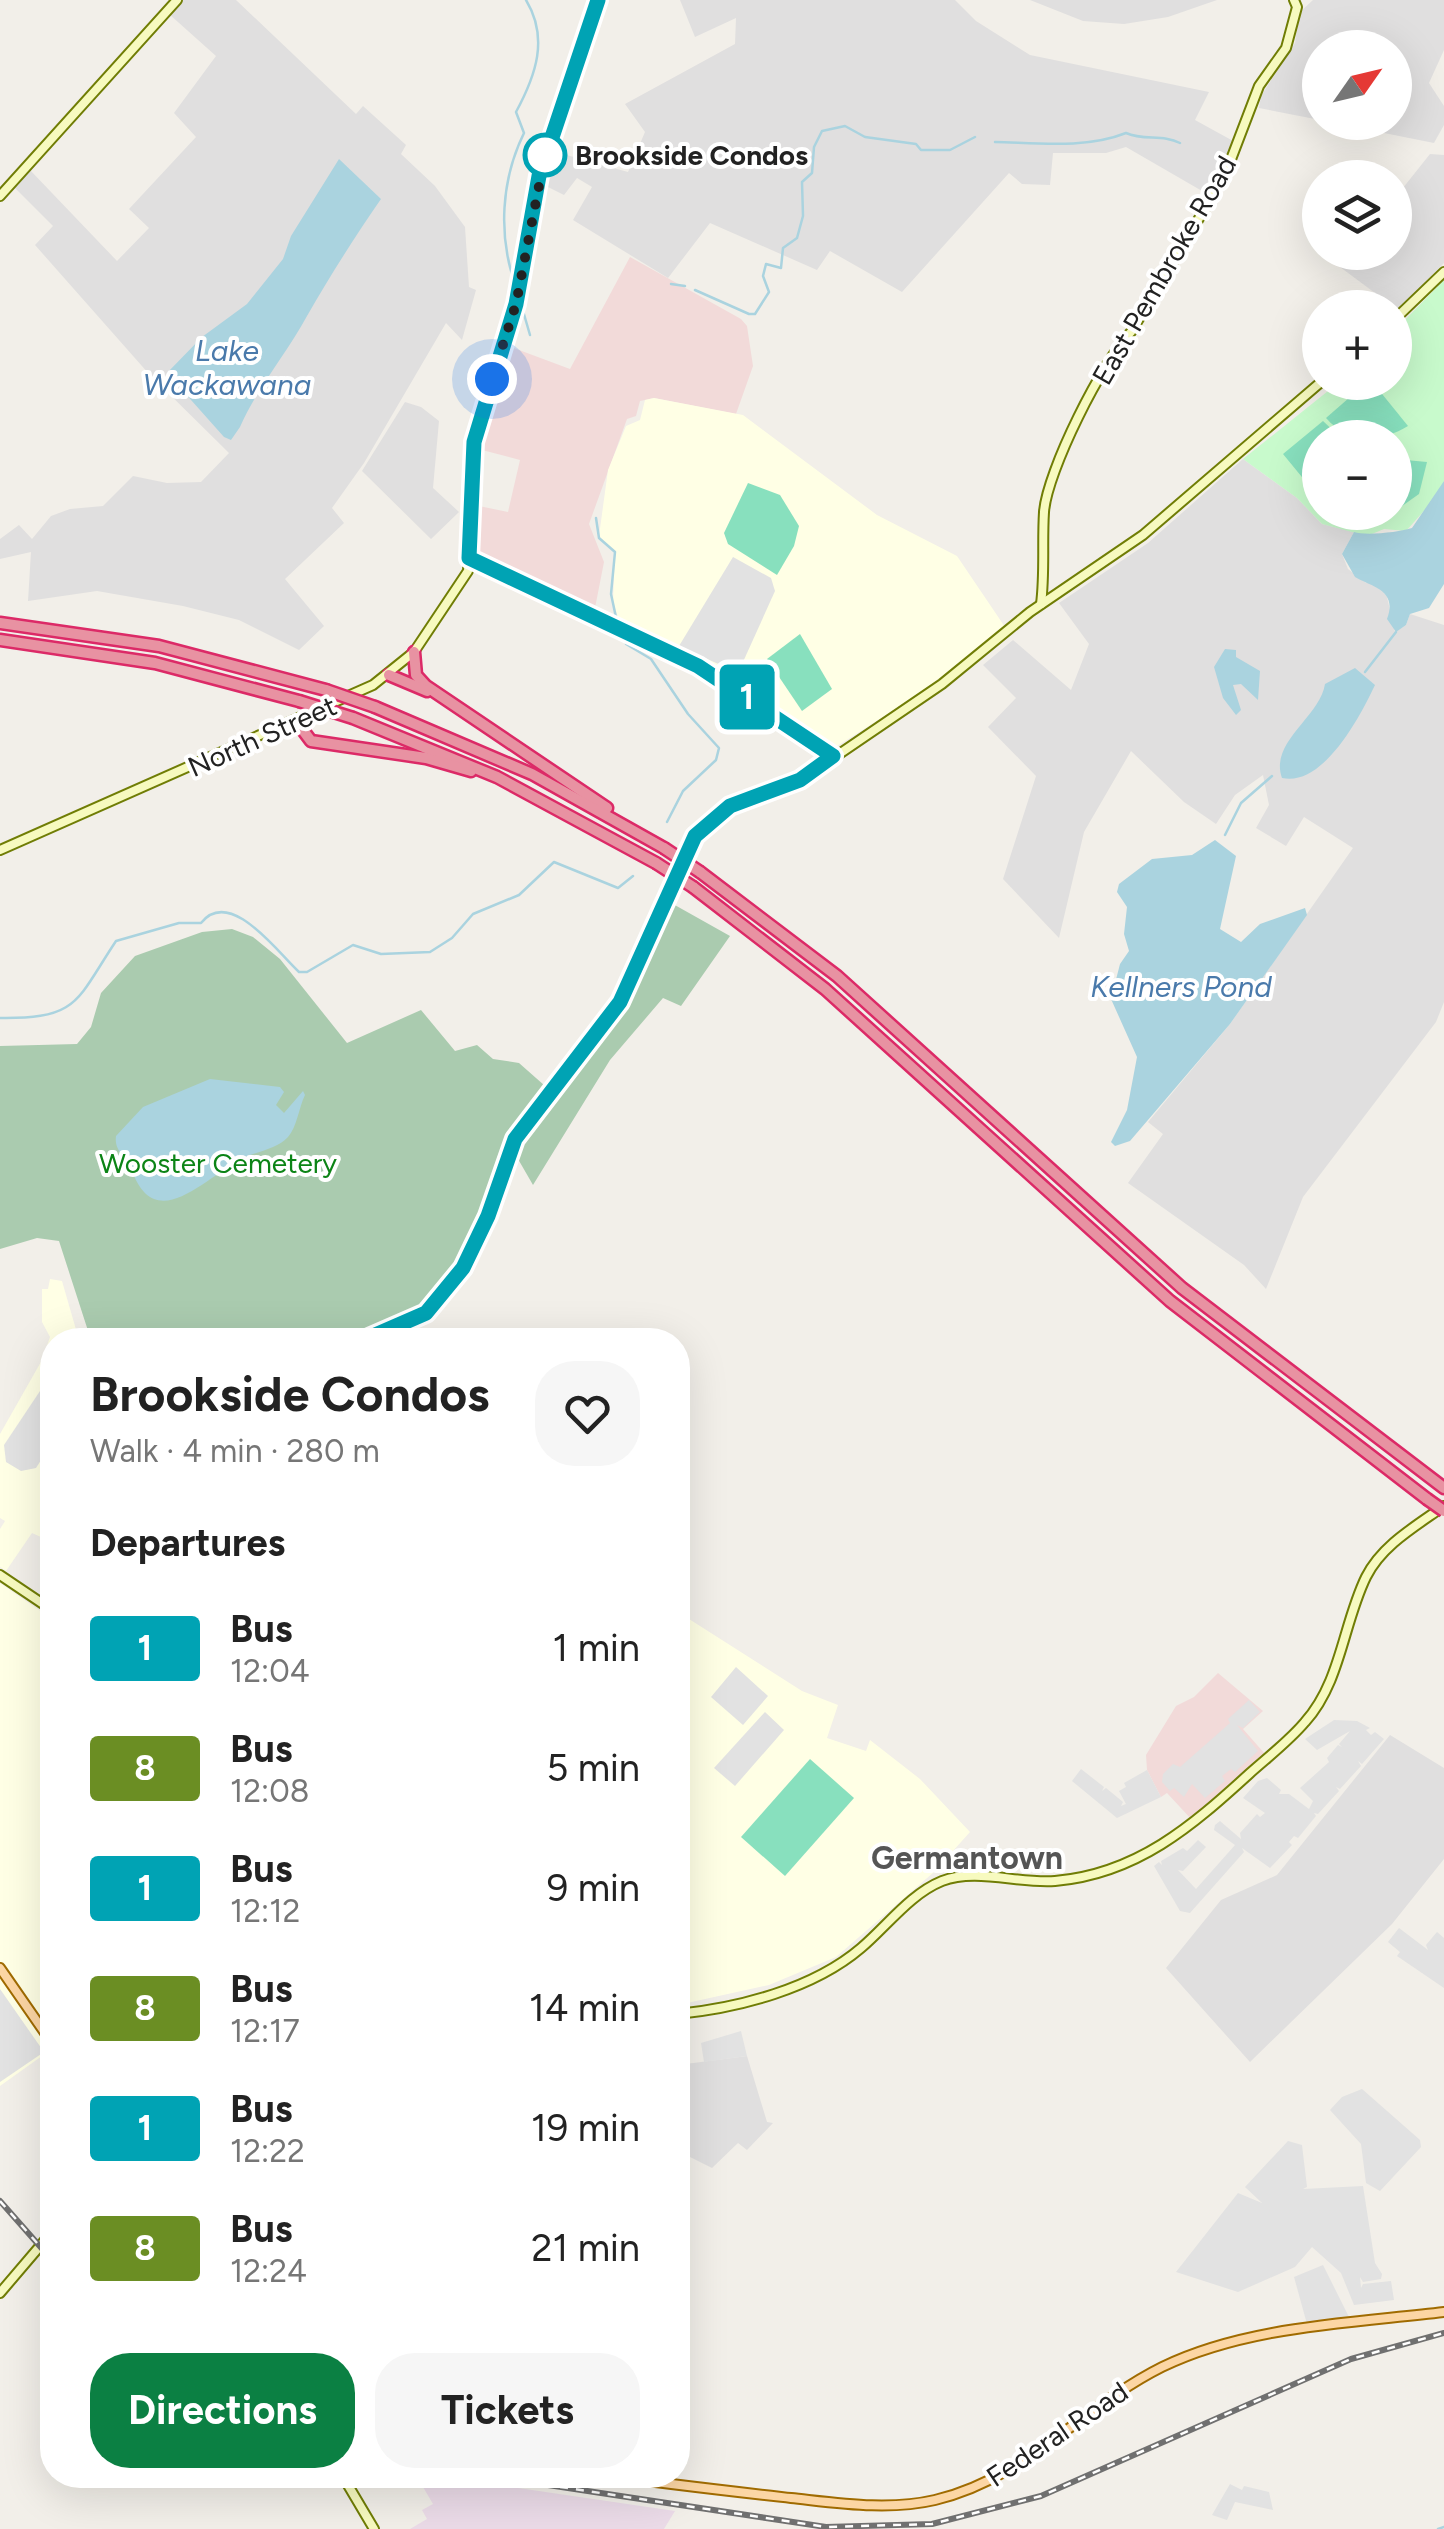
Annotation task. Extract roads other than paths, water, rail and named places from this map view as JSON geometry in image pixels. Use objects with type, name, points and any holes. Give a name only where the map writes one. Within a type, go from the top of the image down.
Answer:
[{"type":"highway","points":[[0,623],[189,652],[326,690],[532,774],[648,838]]},
{"type":"highway","points":[[0,643],[66,648],[186,669],[353,718],[457,758],[578,818],[656,863],[825,989],[1182,1311],[1444,1509]]},
{"type":"highway","points":[[414,652],[416,675],[446,701],[700,872],[837,976],[1194,1298],[1443,1487]]},
{"type":"highway","points":[[389,674],[446,701]]},
{"type":"highway","points":[[296,721],[311,742],[451,764],[578,818]]},
{"type":"main road","points":[[0,1968],[40,2026]]},
{"type":"main road","name":"Federal Road","points":[[690,2485],[872,2505],[932,2501],[988,2483],[1015,2468],[1138,2380],[1196,2353],[1256,2338],[1444,2312]]},
{"type":"street","points":[[0,196],[177,0]]},
{"type":"street","points":[[598,0],[539,176],[516,300],[474,442],[469,558],[698,666],[833,756]]},
{"type":"street","name":"East Pembroke Road","points":[[1041,604],[1046,569],[1044,509],[1064,452],[1114,349],[1131,332],[1225,174],[1259,86],[1286,48],[1297,7],[1294,0]]},
{"type":"street","points":[[1412,303],[1444,272]]},
{"type":"street","points":[[392,1328],[426,1313],[463,1268],[488,1216],[515,1139],[620,1002],[695,836],[730,806],[800,780],[942,684],[1041,604],[1143,535],[1302,398]]},
{"type":"street","name":"North Street","points":[[0,850],[296,721],[389,674],[414,652],[463,584],[469,558]]},
{"type":"street","points":[[690,2011],[760,1996],[820,1974],[858,1950],[925,1890],[965,1876],[1067,1880],[1146,1855],[1196,1824],[1295,1733],[1319,1703],[1367,1574],[1396,1540],[1444,1509]]},
{"type":"street","points":[[0,1575],[40,1602]]},
{"type":"street","points":[[0,2293],[40,2246]]},
{"type":"street","points":[[350,2488],[374,2529]]},
{"type":"water","name":"Lake Wackawana","points":[[339,159],[381,199],[231,440],[167,373],[202,337],[247,304],[283,259],[291,236]]},
{"type":"water","points":[[1444,481],[1444,584],[1429,608],[1410,614],[1406,625],[1396,632],[1387,619],[1386,596],[1355,577],[1342,554],[1354,532],[1412,528]]},
{"type":"water","points":[[1225,649],[1236,650],[1236,657],[1260,671],[1258,700],[1241,684],[1233,685],[1241,710],[1236,715],[1223,698],[1214,667]]},
{"type":"water","points":[[1355,668],[1375,685],[1350,731],[1312,772],[1282,778],[1283,753],[1314,708],[1325,684]]},
{"type":"water","name":"Kellners Pond","points":[[1215,840],[1236,856],[1220,929],[1241,942],[1260,924],[1305,908],[1307,915],[1230,1024],[1130,1141],[1115,1146],[1111,1142],[1127,1110],[1137,1057],[1111,999],[1120,964],[1129,951],[1124,934],[1127,907],[1117,892],[1119,884],[1152,859],[1192,855]]},
{"type":"water","points":[[210,1079],[280,1087],[284,1092],[276,1105],[284,1113],[303,1091],[294,1128],[278,1145],[240,1160],[180,1197],[166,1201],[152,1198],[141,1188],[119,1150],[116,1136],[143,1107]]},
{"type":"waterway","points":[[515,284],[506,246],[504,208],[510,170],[524,133],[516,112],[537,56],[537,28],[526,0]]},
{"type":"waterway","points":[[695,290],[755,314],[769,292],[763,276],[766,264],[781,268],[783,248],[797,238],[803,216],[802,182],[812,173],[814,147],[822,131],[845,126],[865,137],[916,144],[921,150],[950,150],[975,137]]},
{"type":"waterway","points":[[995,142],[1078,143],[1126,133],[1180,143]]},
{"type":"waterway","points":[[671,284],[685,286]]},
{"type":"waterway","points":[[519,297],[530,335]]},
{"type":"waterway","points":[[596,518],[599,538],[615,552],[611,594],[617,622]]},
{"type":"waterway","points":[[1365,672],[1396,632]]},
{"type":"waterway","points":[[626,644],[651,659],[688,714],[719,748],[716,760],[683,791],[667,822]]},
{"type":"waterway","points":[[1225,835],[1241,803],[1272,776]]},
{"type":"waterway","points":[[0,1018],[46,1015],[61,1010],[83,992],[116,941],[179,923],[201,923],[213,914],[226,912],[239,917],[299,972],[307,972],[353,945],[381,954],[430,952],[452,938],[473,914],[519,895],[554,862],[618,888],[633,876]]},
{"type":"waterway","points":[[1438,2529],[1444,2527]]},
{"type":"railway","points":[[0,2201],[40,2246]]},
{"type":"railway","points":[[567,2488],[826,2527],[932,2524],[1041,2496],[1351,2359],[1444,2333]]},
{"type":"place","name":"Brookside Condos","points":[[545,155]]},
{"type":"district","name":"Germantown","points":[[967,1858]]},
{"type":"park label","name":"Wooster Cemetery","points":[[218,1163]]}]
